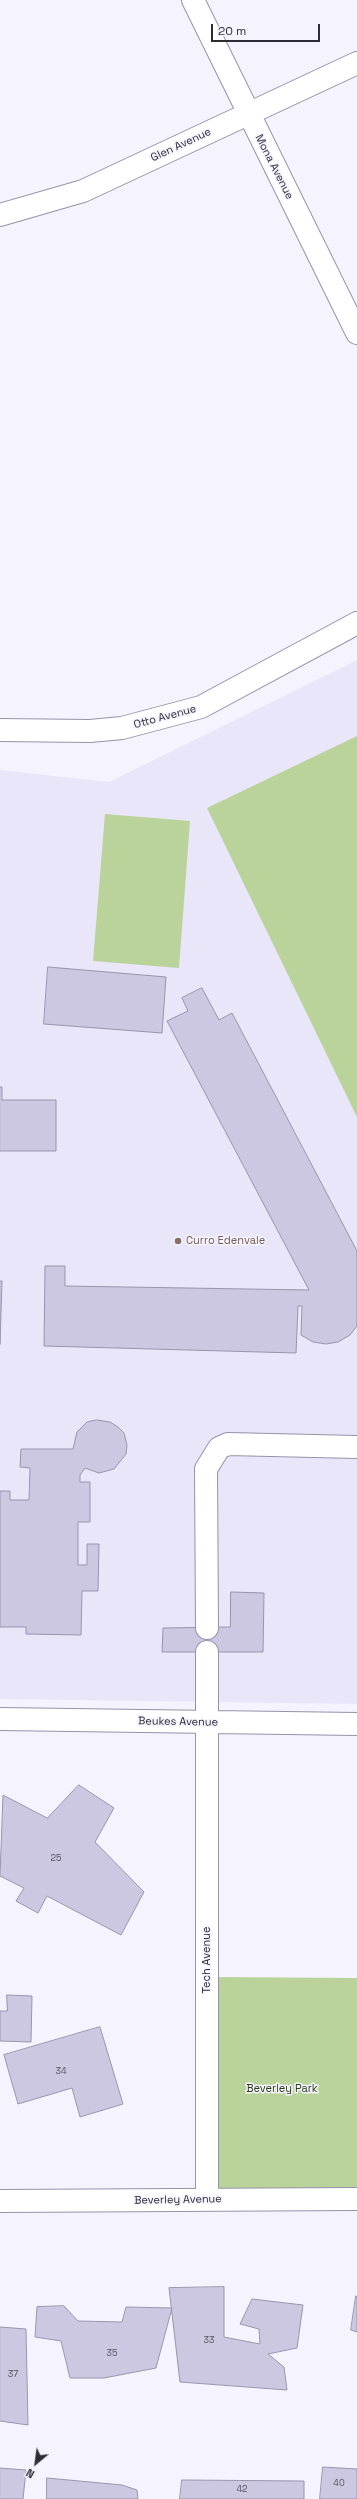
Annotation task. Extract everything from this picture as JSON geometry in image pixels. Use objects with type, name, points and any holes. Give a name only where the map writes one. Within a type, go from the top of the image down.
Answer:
[{"type":"street","name":"Mona Avenue","points":[[194,0],[248,114],[357,333]]},
{"type":"street","name":"Glen Avenue","points":[[0,215],[83,191],[357,63]]},
{"type":"street","name":"Otto Avenue","points":[[0,730],[90,731],[122,728],[201,707],[357,623]]},
{"type":"street","points":[[207,1628],[206,1469],[219,1448],[228,1444],[357,1447]]},
{"type":"street","name":"Tech Avenue","points":[[207,1652],[207,2199]]},
{"type":"street","name":"Beukes Avenue","points":[[0,1719],[357,1724]]},
{"type":"street","name":"Beverley Avenue","points":[[0,2201],[357,2199]]},
{"type":"shaded area","name":"Curro Edenvale","points":[[357,660],[357,1704],[0,1699],[0,770],[109,782]]},
{"type":"green space","points":[[357,736],[357,1117],[207,808]]},
{"type":"green space","points":[[105,814],[190,821],[179,968],[93,961]]},
{"type":"green space","name":"Beverley Park","points":[[209,1977],[357,1978],[357,2199],[207,2199]]},
{"type":"building","points":[[48,967],[166,977],[162,1033],[44,1024]]},
{"type":"building","points":[[202,988],[219,1020],[232,1013],[357,1251],[357,1326],[350,1335],[338,1342],[326,1344],[313,1342],[301,1335],[302,1306],[298,1306],[296,1353],[44,1346],[45,1266],[65,1266],[65,1286],[309,1290],[167,1021],[188,1011],[182,998]]},
{"type":"building","points":[[0,1087],[2,1087],[2,1100],[56,1100],[56,1151],[0,1151]]},
{"type":"building","points":[[0,1281],[2,1281],[0,1344]]},
{"type":"building","points":[[97,1420],[110,1422],[118,1427],[124,1433],[127,1445],[126,1454],[114,1469],[99,1473],[85,1468],[80,1475],[80,1482],[90,1482],[90,1522],[78,1522],[78,1565],[87,1565],[87,1544],[99,1544],[98,1591],[82,1591],[81,1635],[26,1634],[26,1627],[0,1627],[0,1491],[10,1491],[10,1500],[29,1500],[30,1468],[20,1467],[21,1449],[73,1449],[77,1432],[87,1422]]},
{"type":"building","points":[[231,1592],[264,1593],[263,1652],[162,1652],[163,1628],[230,1627]]},
{"type":"building","points":[[79,1785],[114,1808],[95,1842],[144,1892],[121,1935],[47,1896],[38,1913],[16,1901],[24,1888],[0,1876],[3,1795],[47,1818]]},
{"type":"building","points":[[7,1995],[32,1996],[31,2042],[0,2041],[0,2011],[7,2011]]},
{"type":"building","points":[[100,2027],[123,2104],[80,2117],[72,2088],[18,2104],[4,2055]]},
{"type":"building","points":[[224,2287],[224,2337],[260,2344],[259,2329],[240,2324],[252,2299],[303,2305],[297,2348],[268,2354],[284,2367],[287,2390],[180,2382],[169,2288]]},
{"type":"building","points":[[356,2296],[357,2297],[357,2332],[351,2330]]},
{"type":"building","points":[[64,2306],[78,2321],[122,2322],[126,2307],[172,2308],[156,2368],[104,2378],[70,2378],[61,2341],[35,2337],[37,2307]]},
{"type":"building","points":[[0,2327],[26,2329],[28,2425],[0,2421]]},
{"type":"building","points":[[323,2467],[357,2469],[357,2499],[320,2499]]},
{"type":"building","points":[[0,2468],[26,2470],[23,2499],[0,2499]]},
{"type":"building","points":[[47,2478],[122,2485],[137,2490],[138,2499],[47,2499]]},
{"type":"building","points":[[182,2480],[304,2481],[304,2499],[180,2499]]},
{"type":"place","name":"Curro Edenvale","points":[[178,1241]]}]
